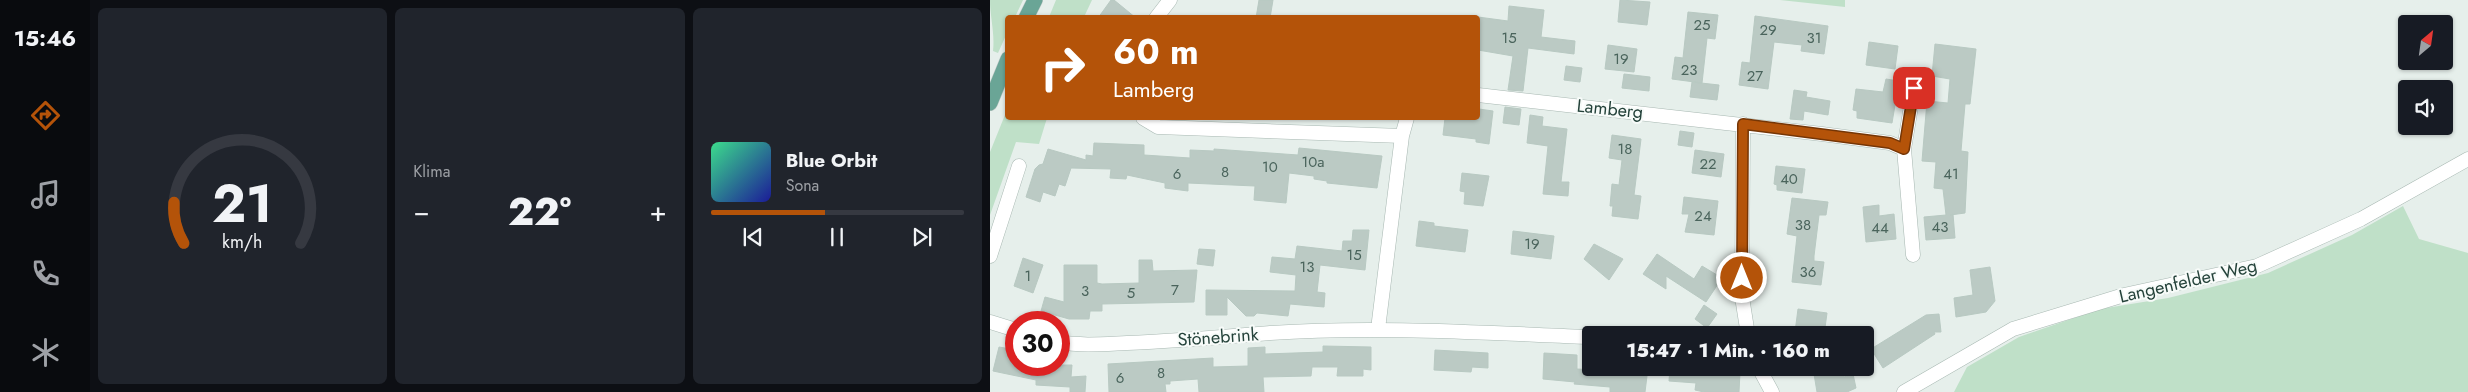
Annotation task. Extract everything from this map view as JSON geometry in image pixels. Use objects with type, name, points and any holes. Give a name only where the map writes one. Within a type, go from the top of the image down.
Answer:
[{"type":"main road","points":[[1028,15],[1035,0]]},
{"type":"main road","points":[[990,103],[1005,66]]},
{"type":"street","points":[[1158,15],[1170,0]]},
{"type":"street","points":[[1914,88],[1904,149],[1914,255]]},
{"type":"street","name":"Lamberg","points":[[1480,95],[1743,124],[1890,143],[1904,149]]},
{"type":"street","points":[[1146,120],[1158,126],[1402,136]]},
{"type":"street","points":[[1378,329],[1402,136],[1406,120]]},
{"type":"street","points":[[1743,124],[1742,297],[1747,326]]},
{"type":"street","name":"Langenfelder Weg","points":[[1904,392],[2013,329],[2124,295],[2257,266],[2360,219],[2468,158]]},
{"type":"street","points":[[990,256],[1018,166]]},
{"type":"street","points":[[990,322],[1005,327]]},
{"type":"street","name":"Stönebrink","points":[[1070,344],[1153,342],[1378,329],[1582,337]]},
{"type":"street","points":[[1763,376],[1772,392]]},
{"type":"green space","points":[[990,0],[1023,0],[1016,15],[1005,15],[1005,37],[998,53],[993,51]]},
{"type":"green space","points":[[1056,0],[1092,0],[1085,15],[1050,15]]},
{"type":"green space","points":[[1780,0],[1845,0],[1845,7]]},
{"type":"green space","points":[[1005,115],[1005,120],[1046,120],[1039,144],[1016,142],[990,215],[990,152]]},
{"type":"green space","points":[[2403,206],[2419,239],[2468,253],[2468,392],[1954,392],[1967,367],[2019,337],[2100,309],[2168,298],[2268,273],[2352,235]]},
{"type":"building","points":[[1111,0],[1114,0],[1132,15],[1100,15]]},
{"type":"building","points":[[1259,0],[1273,0],[1270,15],[1256,15]]},
{"type":"building","points":[[1620,0],[1650,2],[1647,25],[1618,22]]},
{"type":"building","points":[[1509,6],[1544,10],[1541,37],[1575,41],[1574,54],[1528,48],[1523,91],[1508,90],[1513,56],[1480,50],[1480,17],[1508,21]]},
{"type":"building","points":[[1688,12],[1718,15],[1715,39],[1707,38],[1702,83],[1672,79],[1675,57],[1683,58]]},
{"type":"building","points":[[1755,16],[1828,26],[1824,54],[1801,51],[1802,45],[1774,42],[1768,89],[1739,85],[1742,62],[1750,63]]},
{"type":"building","points":[[1869,42],[1898,46],[1895,69],[1866,65]]},
{"type":"building","points":[[1935,44],[1976,49],[1970,104],[1965,104],[1961,151],[1968,152],[1965,213],[1953,215],[1955,238],[1926,240],[1924,217],[1946,215],[1943,189],[1934,188],[1936,162],[1922,161],[1927,101],[1948,103],[1950,79],[1932,76]]},
{"type":"building","points":[[1608,45],[1637,49],[1634,72],[1605,69]]},
{"type":"building","points":[[1566,66],[1582,68],[1580,82],[1564,80]]},
{"type":"building","points":[[1624,74],[1650,77],[1649,91],[1622,88]]},
{"type":"building","points":[[1886,79],[1899,81],[1892,123],[1857,118],[1857,111],[1853,110],[1856,89],[1883,92]]},
{"type":"building","points":[[1692,82],[1719,85],[1717,100],[1690,97]]},
{"type":"building","points":[[1794,90],[1807,92],[1806,97],[1830,101],[1828,115],[1804,111],[1803,120],[1790,119]]},
{"type":"building","points":[[1505,107],[1521,109],[1519,125],[1503,123]]},
{"type":"building","points":[[1480,109],[1493,111],[1489,144],[1476,142],[1476,139],[1443,135],[1445,120],[1480,120]]},
{"type":"building","points":[[1530,115],[1543,117],[1542,126],[1567,129],[1561,182],[1569,182],[1568,196],[1543,194],[1548,146],[1527,143]]},
{"type":"building","points":[[1680,131],[1694,133],[1692,147],[1678,145]]},
{"type":"building","points":[[1612,135],[1641,139],[1634,195],[1641,196],[1638,219],[1612,216],[1613,206],[1610,206],[1612,184],[1619,185],[1622,160],[1609,158]]},
{"type":"building","points":[[1094,143],[1144,145],[1144,155],[1190,158],[1190,150],[1214,151],[1214,149],[1298,155],[1299,148],[1382,156],[1377,188],[1327,183],[1327,181],[1314,179],[1314,176],[1289,173],[1286,203],[1254,200],[1255,186],[1188,183],[1188,191],[1165,188],[1165,183],[1127,175],[1126,179],[1110,178],[1111,169],[1071,168],[1065,186],[1059,184],[1055,196],[1043,192],[1040,202],[1026,197],[1035,169],[1043,164],[1048,149],[1086,160],[1086,155],[1093,156]]},
{"type":"building","points":[[1695,150],[1724,154],[1721,177],[1692,173]]},
{"type":"building","points":[[1776,166],[1805,169],[1802,193],[1777,190],[1777,185],[1774,184]]},
{"type":"building","points":[[1462,173],[1489,176],[1483,206],[1464,204],[1465,192],[1460,191]]},
{"type":"building","points":[[1684,197],[1718,201],[1714,235],[1685,232],[1689,214],[1682,214]]},
{"type":"building","points":[[1792,198],[1828,202],[1826,215],[1819,215],[1814,256],[1814,261],[1824,262],[1821,285],[1792,282],[1797,236],[1787,234]]},
{"type":"building","points":[[1879,205],[1879,216],[1894,214],[1896,239],[1866,242],[1863,207]]},
{"type":"building","points":[[1419,221],[1434,223],[1434,226],[1468,230],[1465,252],[1416,246]]},
{"type":"building","points":[[1353,230],[1369,230],[1365,270],[1320,265],[1317,292],[1325,293],[1324,307],[1290,304],[1288,316],[1257,313],[1254,316],[1246,316],[1227,297],[1227,315],[1206,315],[1206,290],[1295,291],[1296,275],[1270,272],[1272,257],[1295,259],[1297,246],[1342,251],[1343,241],[1352,241]]},
{"type":"building","points":[[1513,231],[1554,236],[1551,259],[1511,254]]},
{"type":"building","points":[[1594,244],[1623,259],[1609,280],[1584,259]]},
{"type":"building","points":[[1199,249],[1215,250],[1213,266],[1197,264]]},
{"type":"building","points":[[1657,254],[1694,279],[1702,266],[1722,278],[1706,302],[1666,276],[1666,289],[1643,274]]},
{"type":"building","points":[[1023,258],[1043,265],[1033,293],[1014,286]]},
{"type":"building","points":[[1139,260],[1152,260],[1153,271],[1197,270],[1194,302],[1102,304],[1102,311],[1090,311],[1089,319],[1070,319],[1070,311],[1041,311],[1045,297],[1064,302],[1064,265],[1097,265],[1097,283],[1139,283]]},
{"type":"building","points":[[1990,267],[1995,301],[1986,312],[1956,317],[1954,298],[1973,295],[1970,270]]},
{"type":"building","points":[[1704,305],[1717,314],[1708,326],[1704,326],[1695,319]]},
{"type":"building","points":[[1798,309],[1827,313],[1825,326],[1796,326]]},
{"type":"building","points":[[1939,314],[1941,332],[1934,332],[1935,334],[1883,368],[1874,354],[1874,347],[1926,315]]},
{"type":"building","points":[[1323,346],[1371,347],[1371,370],[1363,369],[1363,376],[1337,376],[1338,367],[1312,367],[1311,376],[1263,377],[1264,392],[1199,392],[1198,379],[1170,381],[1170,384],[1165,384],[1166,392],[1109,392],[1108,364],[1213,358],[1213,367],[1248,366],[1248,348],[1265,347],[1265,354],[1323,352]]},
{"type":"building","points":[[999,347],[1005,348],[1005,374],[993,371]]},
{"type":"building","points":[[1435,350],[1488,353],[1488,368],[1472,367],[1471,372],[1434,370]]},
{"type":"building","points":[[1544,353],[1577,355],[1577,369],[1582,369],[1582,376],[1647,376],[1645,392],[1610,392],[1610,387],[1543,379]]},
{"type":"building","points":[[1070,365],[1072,365],[1071,377],[1086,376],[1085,392],[1070,392],[1070,387],[1036,385],[1036,380],[1017,376],[1070,376]]},
{"type":"building","points":[[1669,376],[1740,376],[1739,392],[1704,392],[1695,390],[1696,383],[1669,381]]},
{"type":"building","points":[[1814,376],[1853,376],[1856,388],[1847,392],[1817,392]]},
{"type":"route","points":[[1742,278],[1743,124],[1890,143],[1904,149],[1914,88]]}]
